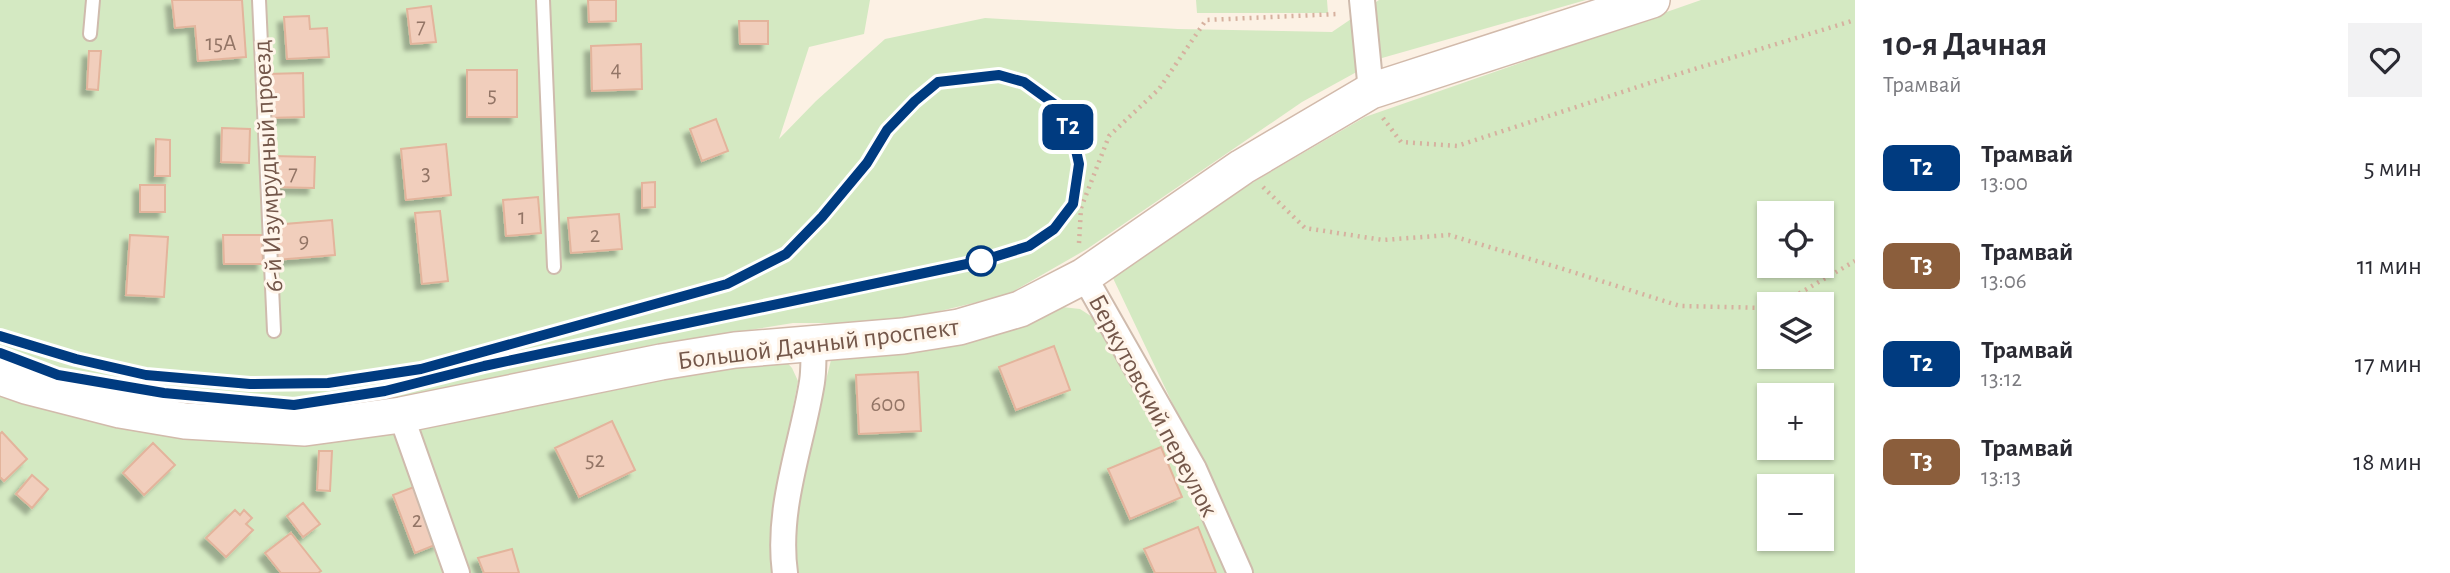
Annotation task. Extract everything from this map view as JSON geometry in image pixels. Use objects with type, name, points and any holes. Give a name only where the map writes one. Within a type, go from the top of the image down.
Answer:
[{"type":"main road","name":"Большой Дачный проспект","points":[[0,377],[120,410],[185,421],[305,428],[401,415],[661,362],[735,350],[903,336],[959,327],[1020,309],[1084,276],[1242,167],[1371,91],[1652,0]]},
{"type":"street","points":[[1355,7],[1371,91]]},
{"type":"street","name":"Беркутовский переулок","points":[[1084,276],[1194,469],[1240,573]]},
{"type":"street","points":[[785,573],[781,548],[792,465],[812,381],[814,344]]},
{"type":"street","points":[[401,415],[457,573]]},
{"type":"lane","points":[[90,34],[93,0]]},
{"type":"lane","name":"6-й Изумрудный проезд","points":[[259,0],[274,331]]},
{"type":"lane","points":[[543,0],[554,267]]},
{"type":"path","points":[[1084,276],[1078,237],[1081,208],[1109,136],[1159,89],[1206,20],[1355,7]]},
{"type":"path","points":[[1371,91],[1384,119],[1401,142],[1457,146],[1855,20]]},
{"type":"path","points":[[1242,167],[1305,228],[1383,240],[1449,235],[1681,306],[1757,308]]},
{"type":"path","points":[[1802,292],[1855,261]]},
{"type":"green space","points":[[0,0],[870,0],[864,34],[809,47],[779,139],[816,101],[885,39],[985,18],[1178,29],[1332,32],[1379,0],[1586,0],[1382,58],[1302,102],[1087,249],[1007,295],[890,323],[793,323],[643,347],[401,403],[303,415],[187,408],[0,364]]},
{"type":"green space","points":[[1196,0],[1327,0],[1328,13],[1197,13]]},
{"type":"green space","points":[[1701,0],[1855,0],[1855,573],[1253,573],[1112,276],[1231,195],[1365,117]]},
{"type":"green space","points":[[1062,307],[1080,309],[1097,320],[1159,421],[1229,573],[793,573],[790,551],[799,488],[833,352]]},
{"type":"green space","points":[[781,356],[792,368],[798,381],[771,547],[774,573],[463,573],[413,425]]},
{"type":"green space","points":[[0,390],[401,426],[451,573],[0,573]]},
{"type":"building","points":[[172,0],[242,0],[246,57],[198,61],[195,26],[175,28]]},
{"type":"building","points":[[588,0],[616,0],[616,21],[589,22]]},
{"type":"building","points":[[431,6],[436,42],[411,44],[407,9]]},
{"type":"building","points":[[309,16],[310,29],[327,28],[329,57],[287,59],[284,17]]},
{"type":"building","points":[[739,21],[768,21],[768,44],[740,44]]},
{"type":"building","points":[[641,44],[642,89],[592,91],[591,46]]},
{"type":"building","points":[[89,51],[101,51],[98,90],[87,89]]},
{"type":"building","points":[[467,70],[517,70],[517,117],[467,117]]},
{"type":"building","points":[[303,73],[304,117],[267,118],[267,74]]},
{"type":"building","points":[[716,119],[728,151],[702,161],[690,129]]},
{"type":"building","points":[[222,128],[250,129],[249,163],[221,162]]},
{"type":"building","points":[[156,139],[170,140],[170,176],[155,176]]},
{"type":"building","points":[[446,144],[451,195],[406,200],[401,149]]},
{"type":"building","points":[[272,156],[315,157],[314,188],[271,187]]},
{"type":"building","points":[[655,182],[655,207],[642,208],[642,183]]},
{"type":"building","points":[[140,185],[165,185],[165,212],[140,212]]},
{"type":"building","points":[[538,197],[541,233],[506,236],[503,200]]},
{"type":"building","points":[[440,211],[448,281],[422,284],[415,213]]},
{"type":"building","points":[[619,214],[622,249],[571,253],[568,218]]},
{"type":"building","points":[[332,220],[335,255],[276,260],[273,225]]},
{"type":"building","points":[[130,235],[168,237],[164,297],[126,295]]},
{"type":"building","points":[[223,235],[262,235],[263,264],[224,264]]},
{"type":"building","points":[[1054,346],[1070,390],[1016,410],[999,367]]},
{"type":"building","points":[[918,372],[921,431],[859,434],[856,375]]},
{"type":"building","points":[[612,421],[635,470],[579,497],[555,448]]},
{"type":"building","points":[[2,432],[27,459],[4,481],[0,477]]},
{"type":"building","points":[[153,443],[175,465],[144,495],[123,473]]},
{"type":"building","points":[[1161,447],[1182,497],[1130,519],[1108,469]]},
{"type":"building","points":[[319,451],[332,451],[330,491],[317,490]]},
{"type":"building","points":[[32,475],[48,489],[32,508],[16,494]]},
{"type":"building","points":[[419,485],[440,543],[415,553],[393,495]]},
{"type":"building","points":[[303,503],[320,524],[303,537],[287,516]]},
{"type":"building","points":[[235,510],[240,515],[244,510],[252,518],[246,524],[253,530],[226,557],[206,538]]},
{"type":"building","points":[[1198,527],[1216,573],[1155,573],[1144,549]]},
{"type":"building","points":[[291,533],[321,571],[281,573],[265,553]]},
{"type":"building","points":[[512,549],[519,573],[484,573],[478,558]]},
{"type":"tram line","points":[[0,336],[76,359],[146,375],[250,384],[328,383],[421,369],[727,284],[786,254],[822,217],[867,163],[887,130],[938,82],[999,75],[1024,82],[1057,106],[1072,132],[1079,164],[1073,204],[1054,229],[1029,246],[981,261],[484,366],[385,391],[294,405],[164,393],[58,375],[0,353]]},
{"type":"tram line","name":"T2","points":[[0,336],[76,359],[146,375],[250,384],[328,383],[421,369],[727,284],[786,254],[822,217],[867,163],[887,130],[938,82],[999,75],[1024,82],[1057,106],[1072,132],[1079,164],[1073,204],[1054,229],[1029,246],[981,261],[484,366],[385,391],[294,405],[164,393],[58,375],[0,353]]}]
